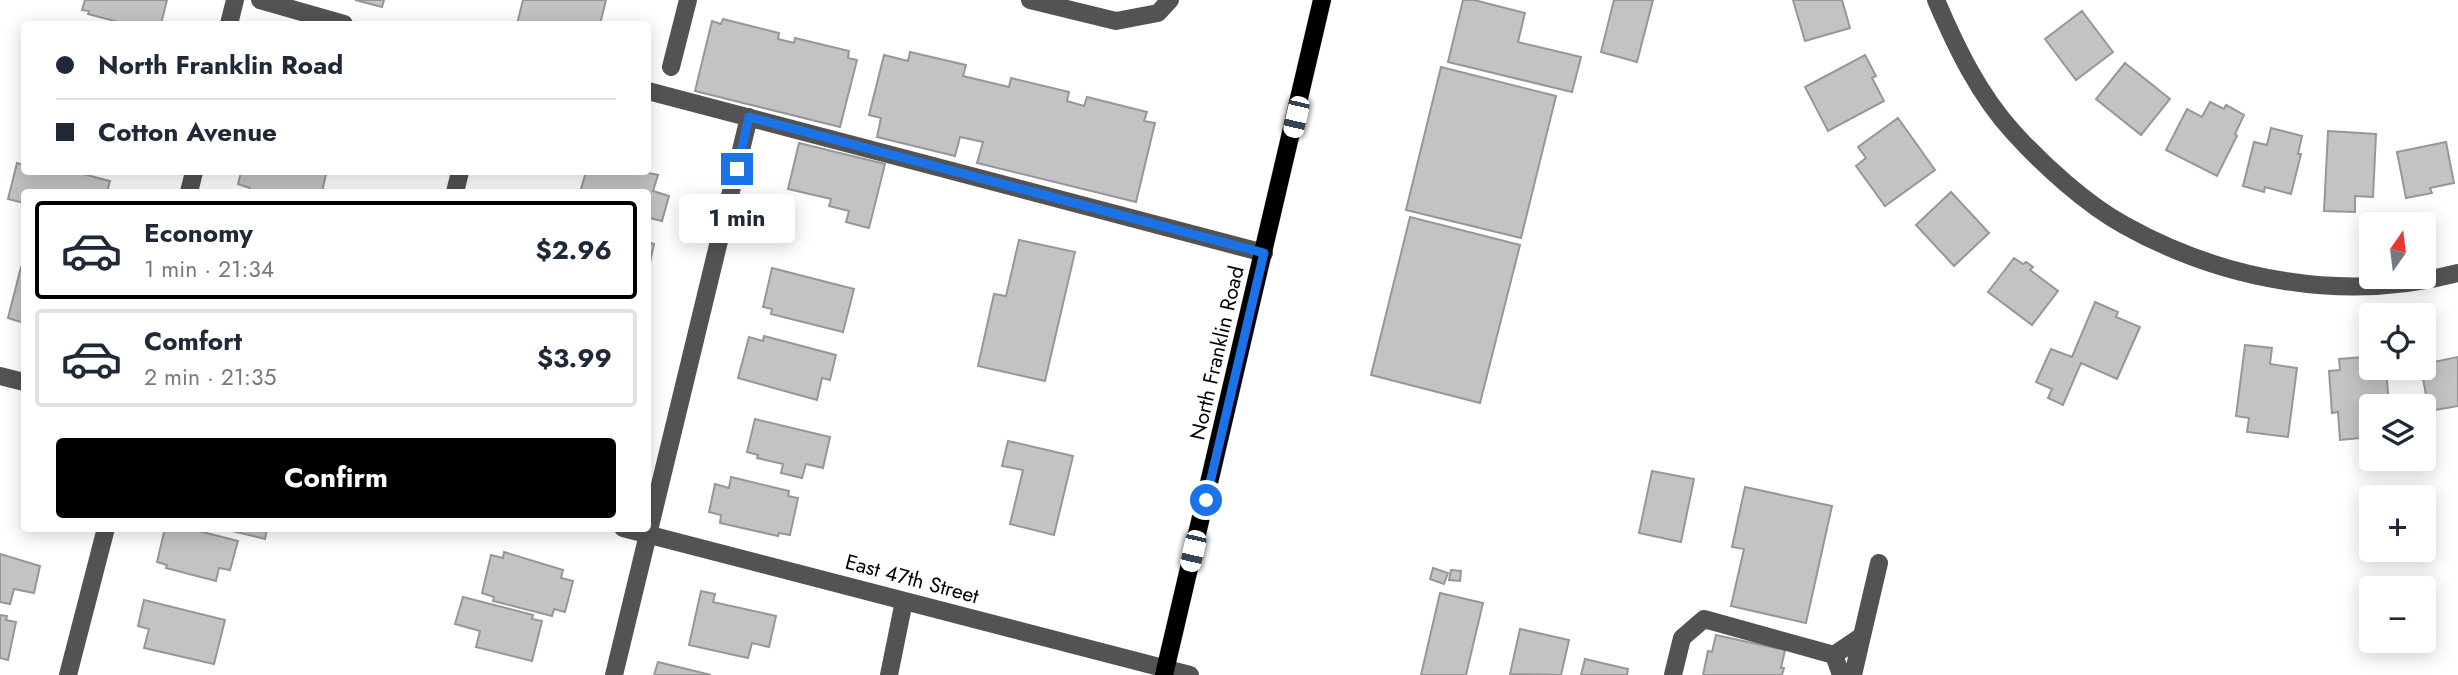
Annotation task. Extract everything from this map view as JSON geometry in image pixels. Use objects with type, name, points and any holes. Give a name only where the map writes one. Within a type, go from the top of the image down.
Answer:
[{"type":"main road","name":"North Franklin Road","points":[[1164,672],[1322,0]]},
{"type":"street","points":[[230,21],[235,0]]},
{"type":"street","points":[[260,0],[334,21]]},
{"type":"street","points":[[671,67],[688,0]]},
{"type":"street","points":[[1030,0],[1116,22],[1158,13],[1170,0]]},
{"type":"street","points":[[1936,0],[1974,79],[2013,132],[2097,208],[2153,241],[2214,265],[2261,277],[2310,285],[2359,287],[2407,283],[2458,273]]},
{"type":"street","points":[[651,92],[1264,253]]},
{"type":"street","points":[[651,531],[749,117]]},
{"type":"street","points":[[0,376],[21,381]]},
{"type":"street","points":[[68,675],[105,532]]},
{"type":"street","name":"East 47th Street","points":[[638,532],[1164,672],[1190,675]]},
{"type":"street","points":[[614,675],[651,532]]},
{"type":"street","points":[[1853,675],[1879,563]]},
{"type":"street","points":[[889,675],[904,601]]},
{"type":"street","points":[[1673,675],[1682,638],[1704,619],[1834,655],[1862,636]]},
{"type":"street","points":[[1834,655],[1841,675]]},
{"type":"building","points":[[85,0],[167,0],[162,21],[115,21],[82,10]]},
{"type":"building","points":[[355,0],[384,0],[382,7]]},
{"type":"building","points":[[523,0],[606,0],[601,21],[518,21]]},
{"type":"building","points":[[1463,0],[1474,0],[1525,13],[1518,42],[1581,57],[1572,92],[1448,62]]},
{"type":"building","points":[[1614,0],[1653,0],[1637,62],[1601,52]]},
{"type":"building","points":[[1793,0],[1842,0],[1850,28],[1805,41]]},
{"type":"building","points":[[2082,11],[2113,52],[2076,80],[2045,39]]},
{"type":"building","points":[[723,19],[779,33],[778,39],[794,43],[795,38],[849,51],[848,58],[857,60],[840,127],[695,91],[712,21],[721,24]]},
{"type":"building","points":[[910,52],[966,65],[963,76],[1009,87],[1011,78],[1069,92],[1067,101],[1084,106],[1087,97],[1147,112],[1144,121],[1155,123],[1136,202],[977,163],[983,142],[960,137],[955,156],[877,137],[881,118],[869,115],[884,55],[908,61]]},
{"type":"building","points":[[1865,55],[1876,76],[1872,78],[1884,101],[1828,131],[1805,87]]},
{"type":"building","points":[[2125,63],[2170,99],[2141,135],[2096,99]]},
{"type":"building","points":[[1441,67],[1556,96],[1521,238],[1406,210]]},
{"type":"building","points":[[2210,102],[2224,109],[2226,105],[2244,115],[2217,176],[2166,150],[2187,109],[2202,117]]},
{"type":"building","points":[[1898,118],[1935,170],[1885,206],[1856,166],[1866,158],[1858,147]]},
{"type":"building","points":[[2271,128],[2302,136],[2298,154],[2301,154],[2291,194],[2265,187],[2264,192],[2243,186],[2254,142],[2267,145]]},
{"type":"building","points":[[2328,131],[2376,134],[2373,197],[2355,196],[2355,212],[2324,211]]},
{"type":"building","points":[[2446,142],[2454,183],[2430,188],[2432,193],[2406,198],[2397,152]]},
{"type":"building","points":[[799,143],[885,164],[869,228],[846,222],[849,211],[829,206],[831,199],[788,189]]},
{"type":"building","points":[[17,163],[21,164],[21,175],[87,175],[110,181],[108,189],[21,189],[21,202],[8,199]]},
{"type":"building","points":[[651,174],[658,175],[653,191],[669,196],[662,221],[651,218],[651,189],[581,189],[585,175]]},
{"type":"building","points":[[240,175],[326,175],[323,189],[250,189],[238,184]]},
{"type":"building","points":[[1951,192],[1989,233],[1954,266],[1916,225]]},
{"type":"building","points":[[1410,217],[1520,245],[1480,403],[1371,375]]},
{"type":"building","points":[[1019,240],[1075,252],[1045,381],[978,366],[994,294],[1006,296]]},
{"type":"building","points":[[2014,258],[2033,267],[2030,270],[2058,291],[2032,325],[1988,292]]},
{"type":"building","points":[[21,267],[21,322],[8,318]]},
{"type":"building","points":[[772,268],[854,289],[843,332],[771,314],[772,309],[763,307]]},
{"type":"building","points":[[2095,302],[2118,312],[2116,317],[2140,327],[2117,379],[2081,363],[2063,405],[2048,398],[2052,389],[2036,382],[2051,349],[2072,357]]},
{"type":"building","points":[[764,336],[836,355],[830,380],[822,378],[817,400],[738,378],[749,337],[763,341]]},
{"type":"building","points":[[2245,345],[2272,348],[2270,364],[2297,368],[2288,437],[2247,432],[2249,418],[2236,416]]},
{"type":"building","points":[[2359,357],[2359,380],[2387,380],[2388,394],[2359,394],[2359,438],[2340,440],[2338,412],[2332,413],[2329,371],[2340,370],[2339,359]]},
{"type":"building","points":[[2458,357],[2458,406],[2436,410],[2436,394],[2426,394],[2423,380],[2436,380],[2436,362]]},
{"type":"building","points":[[755,419],[830,437],[823,468],[806,464],[802,478],[781,473],[783,464],[757,458],[758,455],[747,452]]},
{"type":"building","points":[[1008,441],[1073,456],[1054,535],[1010,524],[1023,470],[1002,466]]},
{"type":"building","points":[[1652,471],[1694,479],[1681,542],[1639,533]]},
{"type":"building","points":[[731,477],[789,491],[788,496],[798,498],[790,535],[779,533],[778,536],[720,523],[721,515],[709,512],[715,484],[729,488]]},
{"type":"building","points":[[1745,487],[1832,506],[1806,623],[1731,606],[1744,549],[1732,547]]},
{"type":"building","points":[[164,532],[203,532],[238,541],[230,570],[219,568],[216,581],[166,568],[167,565],[157,562]]},
{"type":"building","points":[[236,532],[266,532],[265,539]]},
{"type":"building","points":[[504,552],[563,570],[561,578],[573,581],[565,612],[554,609],[552,616],[493,601],[494,597],[482,593],[491,555],[503,558]]},
{"type":"building","points":[[0,554],[40,566],[34,593],[14,589],[10,604],[0,602]]},
{"type":"building","points":[[1433,568],[1448,573],[1444,584],[1430,579]]},
{"type":"building","points":[[1451,570],[1461,571],[1460,581],[1449,580]]},
{"type":"building","points":[[701,591],[715,594],[713,602],[776,616],[769,647],[752,643],[748,658],[689,645]]},
{"type":"building","points":[[1440,593],[1483,603],[1466,675],[1421,675]]},
{"type":"building","points":[[463,597],[533,615],[532,619],[542,621],[532,661],[476,647],[480,631],[455,624]]},
{"type":"building","points":[[144,600],[225,620],[214,664],[144,648],[149,629],[138,626]]},
{"type":"building","points":[[0,615],[7,616],[6,620],[16,622],[8,660],[0,658]]},
{"type":"building","points":[[1520,629],[1569,640],[1561,675],[1510,674]]},
{"type":"building","points":[[1716,635],[1785,650],[1782,675],[1703,675],[1708,651],[1712,652]]},
{"type":"building","points":[[1585,659],[1628,669],[1627,675],[1581,675]]},
{"type":"building","points":[[658,662],[711,675],[654,675]]},
{"type":"route","points":[[737,169],[749,117],[1264,253],[1206,500]]}]
